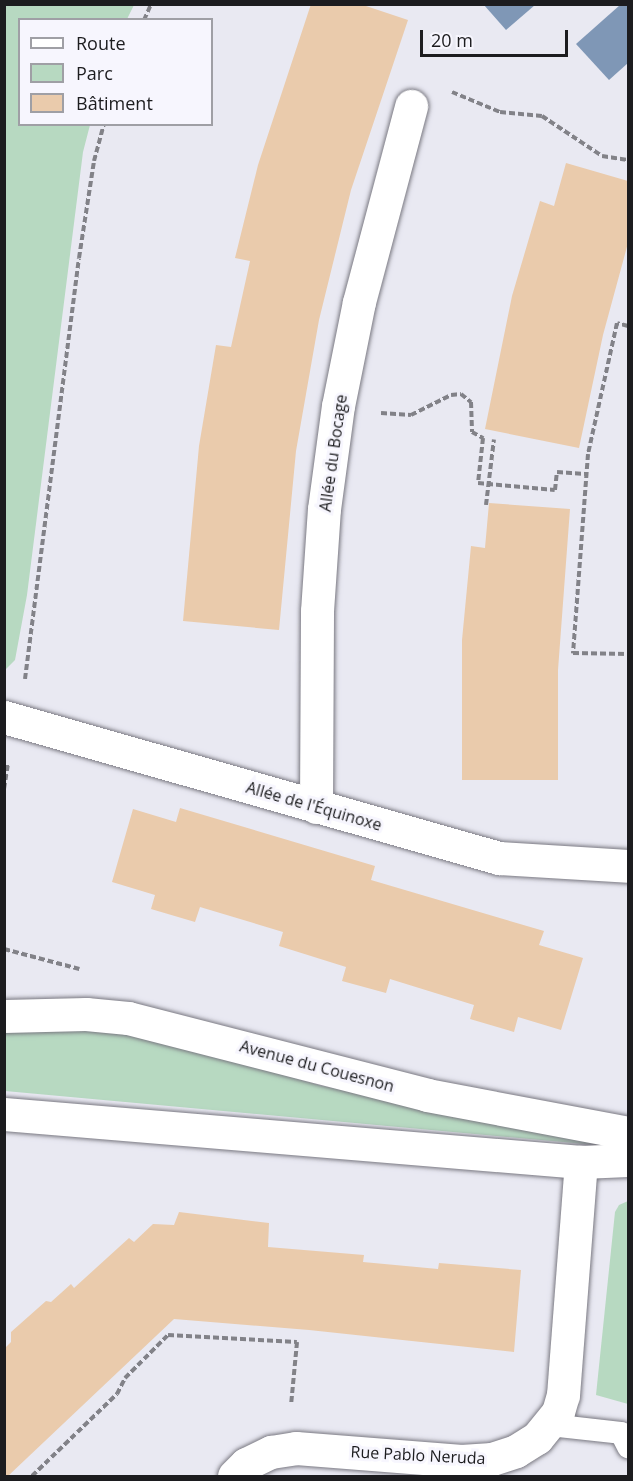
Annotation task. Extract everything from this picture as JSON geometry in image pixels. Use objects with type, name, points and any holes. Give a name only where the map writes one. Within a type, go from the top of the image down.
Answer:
[{"type":"street","name":"Allée du Bocage","points":[[316,807],[317,611],[324,509],[338,406],[359,302],[411,106]]},
{"type":"street","name":"Allée de l'Équinoxe","points":[[10,718],[499,858],[628,866]]},
{"type":"street","name":"Avenue du Couesnon","points":[[4,1016],[86,1014],[128,1018],[427,1095],[628,1133]]},
{"type":"street","points":[[4,1114],[581,1162],[628,1160]]},
{"type":"street","name":"Rue Pablo Neruda","points":[[234,1476],[246,1464],[271,1452],[296,1448],[461,1461],[492,1460],[516,1451],[537,1438],[550,1425],[563,1395],[581,1162]]},
{"type":"lane","points":[[550,1425],[621,1433],[628,1447]]},
{"type":"path","points":[[145,18],[151,4]]},
{"type":"path","points":[[411,106],[405,96],[435,90],[454,92],[500,112],[542,116],[602,156],[628,160]]},
{"type":"path","points":[[4,789],[10,718],[25,684],[79,258],[94,161],[103,126]]},
{"type":"path","points":[[628,326],[617,323],[585,474],[573,652],[628,654]]},
{"type":"path","points":[[338,406],[395,415],[411,415],[451,394],[466,396],[471,402],[472,432],[483,438],[478,483],[555,490],[557,472],[585,474]]},
{"type":"path","points":[[486,505],[494,439]]},
{"type":"path","points":[[32,1476],[117,1394],[125,1378],[168,1335],[297,1342],[291,1410],[296,1448]]},
{"type":"green space","points":[[5,4],[134,5],[128,18],[18,18],[18,126],[90,126],[83,152],[27,595],[15,660],[5,670]]},
{"type":"green space","points":[[109,1027],[322,1086],[628,1141],[596,1145],[5,1091],[4,1030]]},
{"type":"green space","points":[[628,1201],[628,1404],[596,1395],[615,1212],[619,1205]]},
{"type":"water","points":[[484,5],[535,5],[506,30]]},
{"type":"water","points":[[620,5],[628,5],[628,63],[609,80],[576,44]]},
{"type":"building","points":[[311,4],[360,4],[408,20],[351,190],[319,320],[296,451],[279,630],[183,621],[199,446],[216,345],[231,347],[250,261],[235,258],[258,165]]},
{"type":"building","points":[[566,163],[628,181],[628,243],[603,335],[579,448],[485,429],[512,296],[540,201],[554,206]]},
{"type":"building","points":[[489,503],[570,509],[558,670],[558,780],[462,780],[462,640],[471,546],[485,548]]},
{"type":"building","points":[[180,808],[375,866],[371,880],[544,931],[539,945],[583,958],[561,1030],[518,1017],[514,1032],[470,1019],[474,1005],[390,979],[386,993],[342,981],[346,967],[279,946],[283,932],[200,907],[195,922],[151,909],[155,895],[112,882],[133,809],[176,822]]},
{"type":"building","points":[[179,1212],[269,1223],[268,1247],[364,1255],[363,1262],[438,1269],[439,1263],[521,1270],[514,1352],[309,1330],[174,1319],[8,1476],[4,1476],[4,1349],[11,1342],[11,1332],[46,1301],[51,1302],[71,1284],[74,1288],[129,1238],[134,1242],[153,1224],[174,1225]]}]
